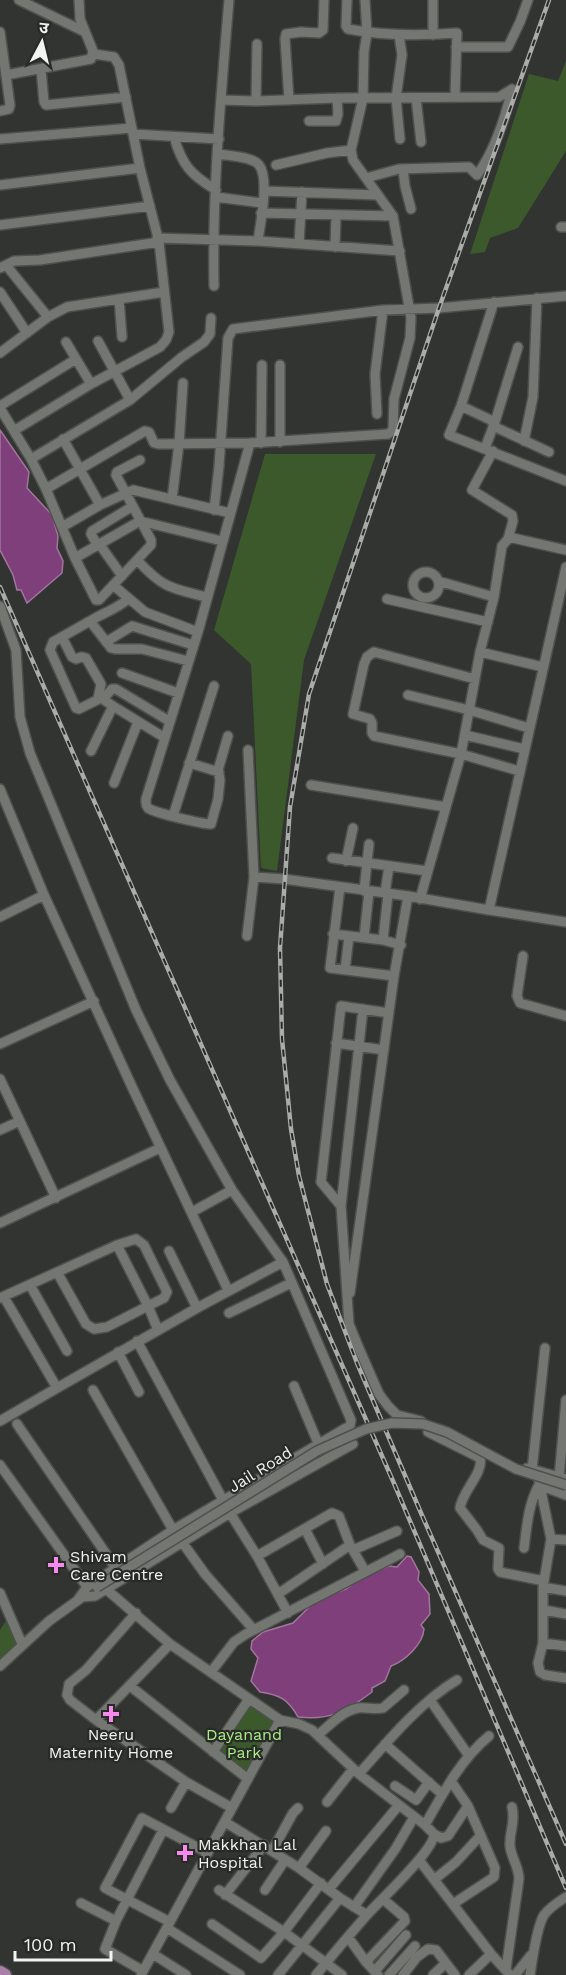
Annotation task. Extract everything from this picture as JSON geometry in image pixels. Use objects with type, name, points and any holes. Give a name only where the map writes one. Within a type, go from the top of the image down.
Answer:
[{"type":"main road","points":[[0,1972],[5,1975]]},
{"type":"street","points":[[18,0],[36,4],[83,31]]},
{"type":"street","points":[[6,75],[92,59],[93,54],[80,19],[79,0]]},
{"type":"street","points":[[214,286],[213,240],[220,100],[229,0]]},
{"type":"street","points":[[289,100],[286,34],[320,33],[324,0]]},
{"type":"street","points":[[346,0],[348,29],[399,35],[457,33],[455,96]]},
{"type":"street","points":[[46,489],[145,431],[149,432],[154,443],[221,445],[392,433],[394,399],[412,329],[393,216],[353,160],[351,150],[363,98],[364,52],[367,33],[365,0]]},
{"type":"street","points":[[433,0],[433,35]]},
{"type":"street","points":[[456,47],[508,47],[528,0]]},
{"type":"street","points":[[0,32],[10,107],[0,111]]},
{"type":"street","points":[[399,35],[402,55],[396,98],[400,139]]},
{"type":"street","points":[[256,101],[257,44]]},
{"type":"street","points":[[15,430],[91,384],[160,347],[169,332],[158,240],[117,61],[109,55],[93,54]]},
{"type":"street","points":[[41,69],[46,105],[126,97]]},
{"type":"street","points":[[220,100],[499,97],[512,89],[507,109],[487,160],[477,175],[469,167],[403,169],[366,178]]},
{"type":"street","points":[[309,121],[336,121],[337,98]]},
{"type":"street","points":[[416,98],[421,142]]},
{"type":"street","points":[[0,139],[133,131],[219,139]]},
{"type":"street","points":[[174,136],[183,163],[192,174],[216,194],[262,208],[300,214],[393,216]]},
{"type":"street","points":[[276,165],[351,150]]},
{"type":"street","points":[[218,154],[252,160],[259,165],[264,191],[258,242]]},
{"type":"street","points":[[0,185],[140,168]]},
{"type":"street","points":[[403,169],[411,209]]},
{"type":"street","points":[[264,191],[377,195]]},
{"type":"street","points":[[299,244],[302,192]]},
{"type":"street","points":[[0,225],[150,206]]},
{"type":"street","points":[[335,247],[336,216]]},
{"type":"street","points":[[48,317],[3,266],[23,259],[40,260],[158,240],[258,242],[400,251]]},
{"type":"street","points":[[0,292],[27,333]]},
{"type":"street","points":[[1,350],[48,317],[67,307],[164,292]]},
{"type":"street","points":[[214,510],[228,338],[233,329],[383,310],[439,308],[566,296]]},
{"type":"street","points":[[524,441],[533,397],[537,298]]},
{"type":"street","points":[[119,299],[122,337]]},
{"type":"street","points":[[494,302],[461,406],[449,435],[566,481]]},
{"type":"street","points":[[377,414],[375,374],[383,310]]},
{"type":"street","points":[[31,459],[130,400],[204,342],[210,334],[211,318]]},
{"type":"street","points":[[98,341],[130,400]]},
{"type":"street","points":[[66,342],[91,384]]},
{"type":"street","points":[[420,899],[461,754],[480,652],[494,597],[502,546],[508,539],[513,521],[512,515],[472,490],[489,449],[494,424],[518,347]]},
{"type":"street","points":[[76,359],[0,407],[15,430],[46,489],[75,558],[96,600],[99,600],[151,545],[151,540],[116,474],[140,460]]},
{"type":"street","points":[[261,443],[262,365]]},
{"type":"street","points":[[280,365],[280,442]]},
{"type":"street","points":[[172,499],[183,383]]},
{"type":"street","points":[[461,406],[524,441],[549,452]]},
{"type":"street","points":[[63,439],[100,505]]},
{"type":"street","points":[[228,736],[219,772],[218,799],[211,824],[173,816],[148,807],[146,803],[169,721],[198,632],[250,443]]},
{"type":"street","points":[[62,527],[126,492],[141,490],[230,513]]},
{"type":"street","points":[[122,576],[99,545],[92,531],[133,506]]},
{"type":"street","points":[[75,558],[140,521],[222,542]]},
{"type":"street","points":[[508,539],[520,539],[566,550]]},
{"type":"street","points":[[136,560],[163,585],[206,597]]},
{"type":"street","points":[[489,910],[566,567]]},
{"type":"street","points":[[438,581],[494,597]]},
{"type":"street","points":[[113,585],[145,612],[198,632]]},
{"type":"street","points":[[128,599],[119,607],[108,609],[62,636],[53,642],[50,650],[76,708],[100,699],[112,689],[117,689],[169,721]]},
{"type":"street","points":[[387,599],[488,622]]},
{"type":"street","points":[[0,606],[16,650],[20,717],[30,753],[136,1010],[170,1080],[232,1190],[283,1262],[351,1420],[350,1426],[318,1443],[115,1567],[87,1587],[80,1599]]},
{"type":"street","points":[[90,621],[106,642],[115,649],[142,649],[188,662]]},
{"type":"street","points":[[106,642],[132,626],[194,645]]},
{"type":"street","points":[[62,636],[72,657],[86,658],[101,684],[100,699]]},
{"type":"street","points":[[475,679],[374,652],[367,657],[364,664],[352,711],[353,714],[370,719],[374,736],[461,754],[519,771]]},
{"type":"street","points":[[480,652],[543,667]]},
{"type":"street","points":[[122,674],[178,693]]},
{"type":"street","points":[[173,816],[214,686]]},
{"type":"street","points":[[408,695],[529,728]]},
{"type":"street","points":[[100,699],[165,738]]},
{"type":"street","points":[[91,751],[114,706]]},
{"type":"street","points":[[114,783],[138,722]]},
{"type":"street","points":[[465,735],[524,749]]},
{"type":"street","points":[[247,936],[254,877],[248,750]]},
{"type":"street","points":[[189,763],[219,772]]},
{"type":"street","points":[[311,785],[446,807]]},
{"type":"street","points":[[0,789],[44,894],[160,1148],[228,1290]]},
{"type":"street","points":[[346,861],[353,828]]},
{"type":"street","points":[[364,938],[369,844]]},
{"type":"street","points":[[332,858],[427,871]]},
{"type":"street","points":[[383,940],[388,866]]},
{"type":"street","points":[[254,877],[408,896],[566,922]]},
{"type":"street","points":[[340,887],[330,968],[394,976]]},
{"type":"street","points":[[0,917],[44,894]]},
{"type":"street","points":[[348,1304],[394,976],[408,896]]},
{"type":"street","points":[[367,915],[385,917]]},
{"type":"street","points":[[333,934],[383,940],[400,945]]},
{"type":"street","points":[[345,970],[349,936]]},
{"type":"street","points":[[523,956],[517,996],[520,1003],[566,1016]]},
{"type":"street","points":[[0,1044],[94,1001]]},
{"type":"street","points":[[341,1206],[321,1182],[341,1006],[389,1013]]},
{"type":"street","points":[[363,1009],[341,1206],[349,1324],[379,1394],[397,1414],[448,1430],[515,1464],[564,1481],[566,1400]]},
{"type":"street","points":[[336,1043],[384,1050]]},
{"type":"street","points":[[0,1080],[56,1198]]},
{"type":"street","points":[[0,1130],[20,1121]]},
{"type":"street","points":[[0,1222],[160,1148]]},
{"type":"street","points":[[192,1212],[232,1190]]},
{"type":"street","points":[[57,1272],[86,1324],[94,1329],[107,1327],[164,1298],[167,1292],[141,1241],[131,1240],[117,1245],[57,1272],[30,1285],[2,1297],[57,1388]]},
{"type":"street","points":[[117,1245],[158,1330]]},
{"type":"street","points":[[169,1251],[197,1308]]},
{"type":"street","points":[[0,1421],[137,1341],[283,1262]]},
{"type":"street","points":[[229,1313],[291,1283]]},
{"type":"street","points":[[30,1285],[67,1351]]},
{"type":"street","points":[[137,1341],[223,1501],[288,1613]]},
{"type":"street","points":[[545,1348],[534,1470],[551,1539],[544,1584],[543,1643],[538,1664],[540,1672],[545,1676],[566,1678]]},
{"type":"street","points":[[118,1352],[139,1392]]},
{"type":"street","points":[[294,1386],[318,1443]]},
{"type":"street","points":[[93,1390],[173,1530]]},
{"type":"street","name":"Jail Road","points":[[0,1666],[49,1621],[80,1599],[102,1588],[317,1451],[351,1434],[404,1422],[423,1424],[447,1432],[516,1469],[564,1481]]},
{"type":"street","points":[[17,1424],[115,1567]]},
{"type":"street","points":[[428,1431],[480,1458],[481,1466],[462,1498],[460,1508],[483,1540],[499,1548],[498,1569],[500,1572],[566,1592]]},
{"type":"street","points":[[353,1444],[319,1461],[102,1588],[136,1613],[170,1644],[249,1699],[280,1720],[299,1724],[318,1736],[356,1772],[434,1834],[441,1838],[448,1836],[468,1806]]},
{"type":"street","points":[[0,1466],[87,1587]]},
{"type":"street","points":[[539,1485],[566,1495]]},
{"type":"street","points":[[524,1548],[532,1497],[539,1485]]},
{"type":"street","points":[[257,1556],[332,1513],[339,1516],[352,1548],[365,1571]]},
{"type":"street","points":[[305,1529],[322,1564]]},
{"type":"street","points":[[278,1594],[322,1564],[352,1548],[397,1531]]},
{"type":"street","points":[[551,1539],[566,1540]]},
{"type":"street","points":[[182,1542],[205,1574],[254,1630]]},
{"type":"street","points":[[211,1672],[234,1642],[400,1554]]},
{"type":"street","points":[[0,1593],[22,1644]]},
{"type":"street","points":[[544,1610],[566,1614]]},
{"type":"street","points":[[136,1613],[86,1670],[69,1684],[67,1689],[70,1700],[186,1782],[232,1808]]},
{"type":"street","points":[[543,1643],[566,1646]]},
{"type":"street","points":[[96,1720],[170,1644]]},
{"type":"street","points":[[327,1802],[430,1700],[443,1688],[457,1680]]},
{"type":"street","points":[[130,1686],[248,1779]]},
{"type":"street","points":[[318,1736],[342,1714],[360,1708],[383,1708],[404,1690]]},
{"type":"street","points":[[213,1752],[249,1699]]},
{"type":"street","points":[[430,1700],[469,1756]]},
{"type":"street","points":[[164,1830],[116,1921],[105,1949],[142,1973],[280,1720]]},
{"type":"street","points":[[425,1825],[451,1781],[469,1756],[489,1736]]},
{"type":"street","points":[[385,1744],[442,1794]]},
{"type":"street","points":[[451,1781],[468,1806],[495,1868],[494,1877],[453,1904]]},
{"type":"street","points":[[171,1808],[186,1782]]},
{"type":"street","points":[[395,1786],[416,1800],[429,1782]]},
{"type":"street","points":[[212,1924],[261,1958],[399,1805]]},
{"type":"street","points":[[508,1972],[519,1879],[510,1845],[514,1822],[512,1807]]},
{"type":"street","points":[[298,1808],[268,1848],[222,1893],[284,1932],[342,1975]]},
{"type":"street","points":[[354,1907],[396,1848],[414,1817]]},
{"type":"street","points":[[208,1853],[142,1818],[105,1888],[169,1925],[240,1975]]},
{"type":"street","points":[[225,1822],[299,1868],[367,1915]]},
{"type":"street","points":[[299,1868],[326,1831]]},
{"type":"street","points":[[316,1975],[348,1936],[419,1860],[433,1842],[434,1834]]},
{"type":"street","points":[[435,1879],[456,1862],[481,1835]]},
{"type":"street","points":[[266,1890],[285,1860]]},
{"type":"street","points":[[419,1860],[491,1954],[508,1972]]},
{"type":"street","points":[[530,1975],[543,1916],[566,1897]]},
{"type":"street","points":[[278,1975],[303,1947],[340,1898]]},
{"type":"street","points":[[366,1962],[405,1921],[404,1917],[382,1899]]},
{"type":"street","points":[[81,1903],[116,1921]]},
{"type":"street","points":[[348,1936],[366,1962],[377,1973],[406,1935]]},
{"type":"street","points":[[388,1975],[414,1946]]},
{"type":"street","points":[[403,1975],[417,1957],[428,1949],[436,1950],[454,1975]]},
{"type":"street","points":[[153,1954],[186,1975]]},
{"type":"street","points":[[469,1975],[491,1954]]},
{"type":"street","points":[[515,1975],[533,1954]]},
{"type":"street","points":[[433,1975],[446,1963]]},
{"type":"green space","points":[[566,61],[566,151],[518,228],[490,238],[485,252],[470,254],[529,74],[558,81]]},
{"type":"green space","points":[[265,454],[376,454],[304,660],[277,871],[261,868],[251,664],[214,630]]},
{"type":"green space","points":[[7,1619],[19,1642],[0,1661],[0,1630]]},
{"type":"green space","name":"Dayanand Park","points":[[250,1701],[277,1721],[248,1776],[216,1751]]},
{"type":"shaded area","points":[[0,430],[29,472],[27,488],[52,515],[58,536],[57,548],[63,561],[62,573],[27,603],[21,590],[17,590],[13,575],[0,550]]},
{"type":"shaded area","points":[[407,1556],[411,1557],[419,1572],[418,1580],[429,1594],[430,1614],[421,1625],[424,1629],[423,1635],[417,1646],[407,1656],[391,1666],[385,1681],[372,1688],[372,1692],[346,1709],[328,1716],[309,1718],[298,1717],[283,1699],[260,1692],[251,1681],[258,1658],[251,1649],[252,1641],[263,1632],[293,1623],[311,1605],[346,1589],[359,1579],[389,1566],[397,1567]]},
{"type":"railway","points":[[549,0],[439,308],[309,694],[290,807],[280,948],[282,1039],[291,1129],[299,1176],[327,1284],[357,1363],[421,1513],[566,1844]]},
{"type":"railway","points":[[0,587],[393,1481],[566,1888]]},
{"type":"place","name":"Shivam Care Centre","points":[[56,1565]]},
{"type":"place","name":"Neeru Maternity Home","points":[[111,1714]]},
{"type":"place","name":"Makkhan Lal Hospital","points":[[185,1853]]}]
